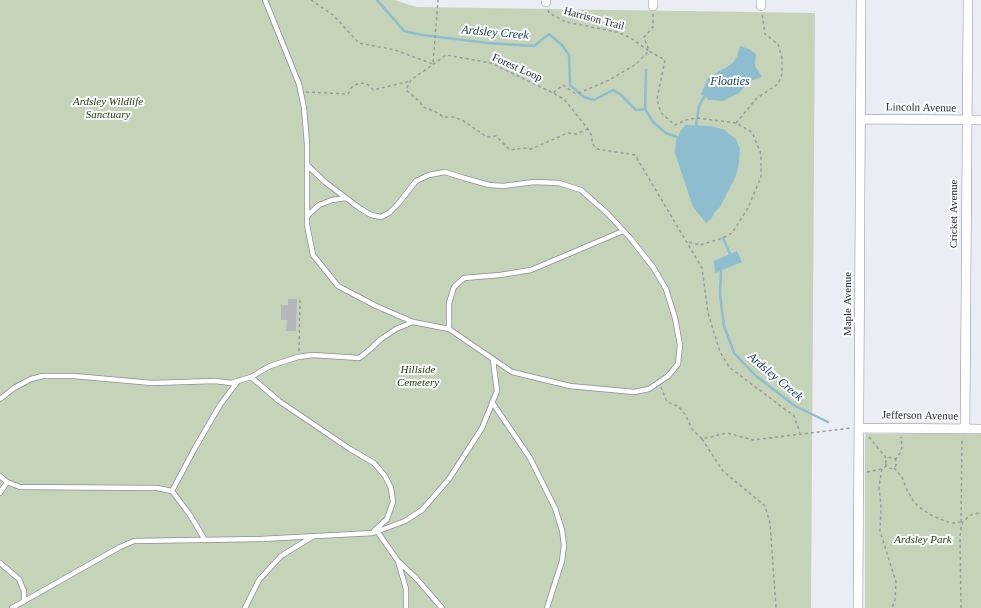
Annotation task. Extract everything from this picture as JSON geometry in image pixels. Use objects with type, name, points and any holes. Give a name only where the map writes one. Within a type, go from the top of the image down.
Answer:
[{"type":"street","name":"Maple Avenue","points":[[858,608],[861,0]]},
{"type":"street","name":"Cricket Avenue","points":[[965,431],[968,0]]},
{"type":"street","name":"Lincoln Avenue","points":[[861,119],[981,120]]},
{"type":"street","name":"Jefferson Avenue","points":[[859,428],[965,431],[981,429]]},
{"type":"lane","points":[[265,0],[299,84],[304,108],[307,165],[307,224],[313,255],[338,286],[376,306],[414,322],[449,329],[512,372],[570,386],[634,392],[649,389],[668,376],[678,364],[680,345],[675,318],[666,289],[653,267],[623,231],[608,214],[581,190],[559,183],[534,182],[502,186],[464,178],[446,172],[429,175],[416,181],[398,204],[390,212],[381,217],[371,215],[346,198],[325,182],[307,165]]},
{"type":"lane","points":[[307,216],[319,205],[332,200],[346,198]]},
{"type":"lane","points":[[449,329],[450,298],[454,287],[464,278],[500,276],[531,270],[623,231]]},
{"type":"lane","points":[[0,399],[14,388],[30,379],[43,376],[74,376],[152,383],[231,383],[251,377],[270,366],[298,357],[312,355],[359,358],[396,329],[414,322]]},
{"type":"lane","points":[[12,608],[120,547],[134,541],[314,536],[375,532],[406,521],[422,510],[449,479],[482,428],[497,391],[493,360]]},
{"type":"lane","points":[[251,377],[279,401],[350,449],[374,463],[385,476],[391,488],[393,502],[387,518],[375,532]]},
{"type":"lane","points":[[172,491],[220,406],[238,381]]},
{"type":"lane","points":[[492,402],[530,458],[549,496],[562,530],[564,545],[562,561],[547,608]]},
{"type":"lane","points":[[0,476],[7,482],[20,487],[157,488],[172,491],[190,515],[205,540]]},
{"type":"lane","points":[[0,493],[7,482]]},
{"type":"lane","points":[[375,532],[398,561],[416,578],[442,608]]},
{"type":"lane","points":[[245,608],[259,580],[281,556],[314,536]]},
{"type":"lane","points":[[398,561],[406,589],[406,608]]},
{"type":"lane","points":[[0,563],[19,579],[24,592],[24,601]]},
{"type":"path","points":[[311,0],[333,15],[360,43],[395,50],[433,64],[438,0]]},
{"type":"path","name":"Harrison Trail","points":[[546,1],[549,13],[566,22],[617,32],[629,37],[665,60],[657,99],[661,113],[675,125],[686,120],[697,118],[736,123]]},
{"type":"path","points":[[553,93],[563,85],[574,93],[579,93],[609,80],[635,65],[649,51],[644,37],[653,28],[653,3]]},
{"type":"path","points":[[686,240],[700,245],[723,238],[732,233],[748,208],[761,177],[761,154],[752,132],[736,123],[757,98],[778,84],[782,74],[782,58],[778,44],[765,34],[761,3]]},
{"type":"path","name":"Forest Loop","points":[[300,92],[348,94],[352,87],[357,84],[365,83],[373,90],[410,80],[446,55],[491,63],[564,99],[588,129],[592,136],[592,143],[597,149],[635,155],[686,240]]},
{"type":"path","points":[[410,80],[406,90],[420,102],[423,107],[444,117],[452,117],[462,120],[487,137],[496,136],[510,150],[524,148],[531,149],[568,133],[576,134],[588,129]]},
{"type":"path","points":[[686,240],[702,268],[708,313],[720,352],[729,366],[794,416],[800,433]]},
{"type":"path","points":[[298,357],[300,300]]},
{"type":"path","points":[[659,382],[667,402],[678,406],[685,414],[692,429],[702,439],[723,471],[765,506],[770,523],[776,608]]},
{"type":"path","points":[[702,439],[727,433],[753,440],[800,433],[859,428]]},
{"type":"path","points":[[961,608],[960,536],[962,522],[962,441],[965,431]]},
{"type":"path","points":[[866,434],[887,459]]},
{"type":"path","points":[[894,468],[902,447],[900,434]]},
{"type":"path","points":[[887,459],[892,458],[896,460]]},
{"type":"path","points":[[886,466],[885,463],[887,459]]},
{"type":"path","points":[[886,466],[889,469],[894,468]]},
{"type":"path","points":[[865,472],[882,469],[886,466]]},
{"type":"path","points":[[894,468],[902,477],[914,502],[931,515],[951,523],[962,522],[973,514],[981,513]]},
{"type":"path","points":[[882,469],[879,486],[881,507],[880,531],[896,582],[895,600],[892,608]]},
{"type":"green space","points":[[0,0],[394,0],[417,7],[815,13],[811,608],[0,608]]},
{"type":"green space","name":"Ardsley Park","points":[[866,434],[981,434],[981,608],[865,608]]},
{"type":"water","name":"Floaties","points":[[740,46],[749,49],[756,54],[755,66],[762,77],[750,81],[739,93],[723,101],[709,100],[701,94],[708,78],[733,63]]},
{"type":"water","points":[[686,125],[710,126],[723,129],[736,139],[740,149],[736,176],[720,207],[706,223],[693,207],[675,153],[676,141],[681,130]]},
{"type":"water","points":[[737,251],[742,262],[715,273],[714,261]]},
{"type":"building","points":[[288,299],[297,299],[296,331],[286,331],[287,320],[281,320],[281,305],[288,305]]},
{"type":"waterway","name":"Ardsley Creek","points":[[377,0],[404,31],[422,35],[488,43],[534,46],[549,34],[562,45],[569,55],[570,85],[584,97],[594,100],[613,90],[621,95],[636,110],[645,109],[653,122],[666,133],[677,137]]},
{"type":"waterway","points":[[645,109],[646,70]]},
{"type":"waterway","points":[[696,126],[699,106],[704,97]]},
{"type":"waterway","points":[[723,238],[730,254]]},
{"type":"waterway","name":"Ardsley Creek","points":[[719,268],[721,271],[720,295],[724,326],[734,353],[755,375],[795,406],[828,422]]},
{"type":"park label","name":"Ardsley Wildlife Sanctuary","points":[[108,108]]},
{"type":"park label","name":"Hillside Cemetery","points":[[418,376]]}]
